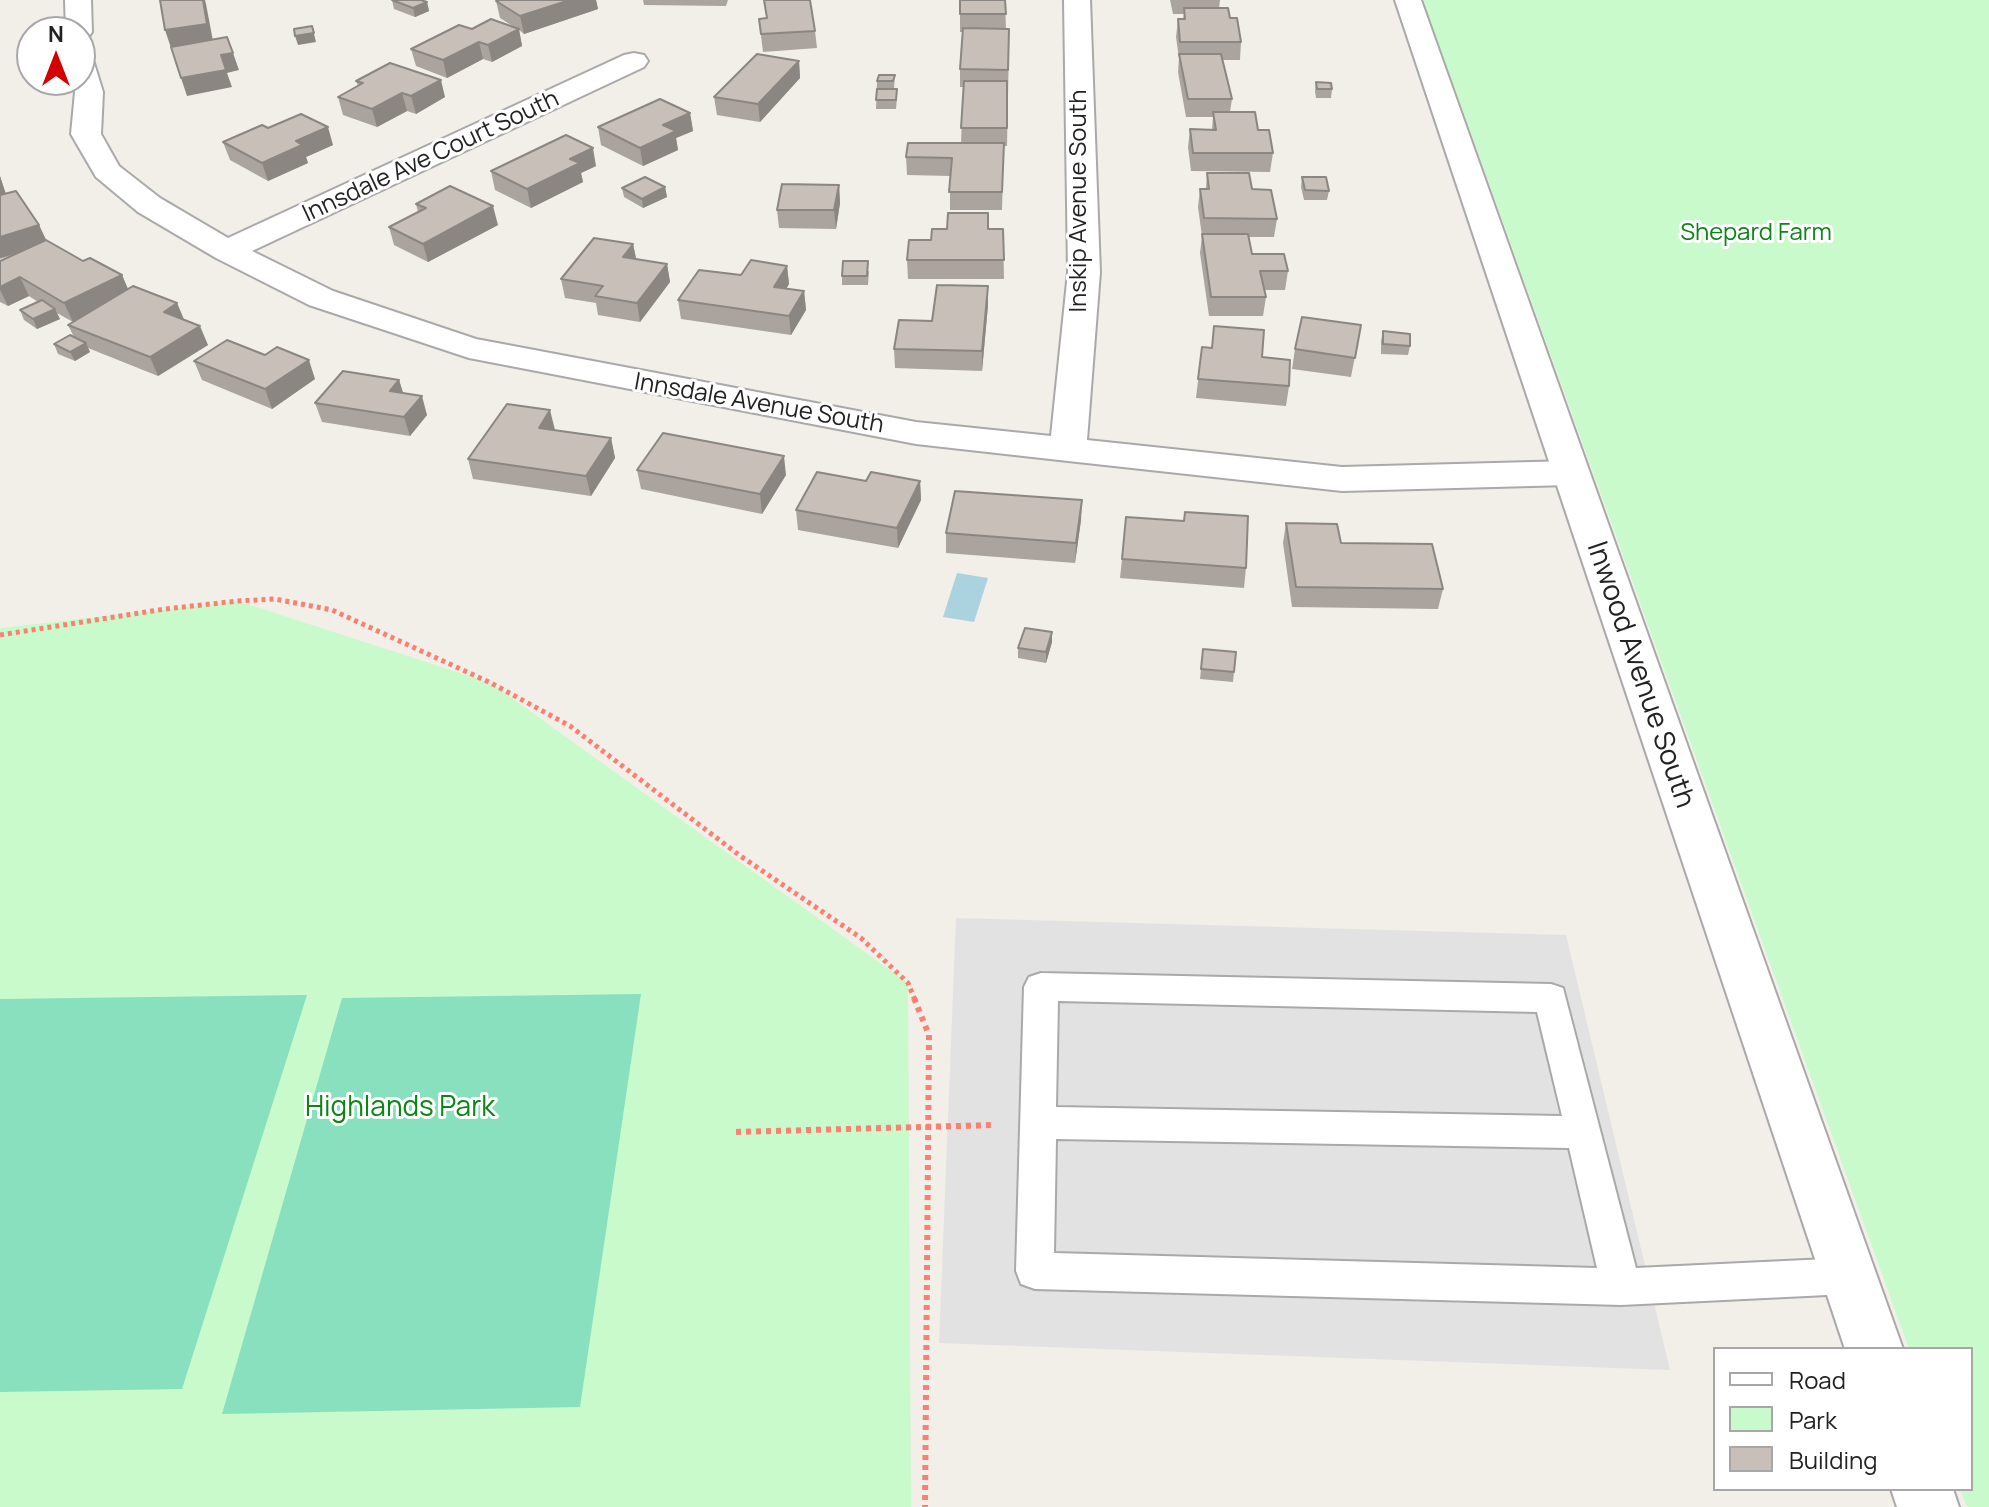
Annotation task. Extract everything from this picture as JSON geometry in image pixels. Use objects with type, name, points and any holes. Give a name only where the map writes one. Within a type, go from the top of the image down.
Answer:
[{"type":"street","name":"Inskip Avenue South","points":[[1068,450],[1084,272],[1077,0]]},
{"type":"street","name":"Inwood Avenue South","points":[[1408,0],[1873,1347]]},
{"type":"street","name":"Innsdale Ave Court South","points":[[227,251],[634,61]]},
{"type":"street","name":"Innsdale Avenue South","points":[[89,96],[86,134],[107,171],[149,205],[227,251],[321,298],[469,348],[916,433],[1342,479],[1570,473]]},
{"type":"lane","points":[[1621,1287],[1551,998],[1041,987],[1035,1271],[1621,1287],[1848,1276]]},
{"type":"lane","points":[[1038,1123],[1583,1132]]},
{"type":"path","points":[[0,635],[165,609],[275,599],[332,610],[491,683],[570,726],[739,855],[861,938],[908,983],[929,1035],[925,1507]]},
{"type":"path","points":[[736,1132],[1038,1123]]},
{"type":"green space","name":"Shepard Farm","points":[[1423,0],[1989,0],[1989,1507],[1967,1507],[1961,1491],[1973,1491],[1973,1347],[1908,1347]]},
{"type":"green space","name":"Highlands Park","points":[[238,601],[491,683],[908,983],[911,1507],[0,1507],[0,628]]},
{"type":"green space","points":[[641,994],[580,1407],[222,1414],[342,998]]},
{"type":"green space","points":[[307,995],[182,1389],[0,1392],[0,999]]},
{"type":"shaded area","points":[[956,918],[1566,935],[1670,1370],[939,1343]]},
{"type":"water","points":[[957,573],[988,578],[974,622],[943,617]]},
{"type":"building","points":[[160,0],[203,0],[207,24],[165,30]]},
{"type":"building","points":[[392,0],[421,0],[427,2],[413,8]]},
{"type":"building","points":[[570,0],[520,16],[496,1]]},
{"type":"building","points":[[764,0],[810,0],[815,31],[761,34],[759,19],[767,18]]},
{"type":"building","points":[[960,0],[1005,0],[1006,14],[960,14]]},
{"type":"building","points":[[1184,8],[1228,8],[1230,18],[1237,18],[1241,42],[1180,42],[1178,19],[1185,19]]},
{"type":"building","points":[[491,19],[519,29],[488,45],[479,42],[443,60],[411,49],[459,25],[472,29]]},
{"type":"building","points":[[312,26],[314,33],[295,36],[294,29]]},
{"type":"building","points":[[963,28],[1009,29],[1008,70],[960,69]]},
{"type":"building","points":[[227,37],[233,53],[221,55],[226,70],[181,78],[171,47]]},
{"type":"building","points":[[757,54],[799,61],[758,104],[714,97]]},
{"type":"building","points":[[1179,54],[1221,54],[1232,99],[1188,99]]},
{"type":"building","points":[[390,63],[441,80],[411,96],[402,93],[372,109],[338,97],[363,83],[356,81]]},
{"type":"building","points":[[879,75],[895,75],[893,81],[877,81]]},
{"type":"building","points":[[964,81],[1007,81],[1007,128],[961,128]]},
{"type":"building","points":[[1316,82],[1331,83],[1332,89],[1317,89]]},
{"type":"building","points":[[877,89],[897,89],[896,100],[876,100]]},
{"type":"building","points":[[660,99],[690,113],[663,125],[676,131],[640,148],[598,127]]},
{"type":"building","points":[[1213,112],[1255,112],[1258,130],[1269,130],[1273,153],[1193,153],[1190,129],[1216,130]]},
{"type":"building","points":[[301,114],[328,127],[296,141],[302,145],[262,163],[223,142],[262,125],[268,128]]},
{"type":"building","points":[[566,135],[593,148],[570,159],[580,163],[527,189],[491,171]]},
{"type":"building","points":[[908,143],[1004,143],[1002,192],[949,192],[952,158],[906,157]]},
{"type":"building","points":[[1207,173],[1249,173],[1252,189],[1271,190],[1277,219],[1204,218],[1200,189],[1209,189]]},
{"type":"building","points":[[645,177],[665,187],[642,199],[622,188]]},
{"type":"building","points":[[1302,177],[1326,177],[1329,191],[1305,190]]},
{"type":"building","points":[[782,184],[839,185],[834,210],[777,210]]},
{"type":"building","points":[[450,186],[493,206],[423,244],[389,227],[426,208],[416,204]]},
{"type":"building","points":[[16,191],[39,225],[0,237],[0,195]]},
{"type":"building","points":[[948,213],[988,213],[988,229],[1003,229],[1004,260],[907,260],[909,240],[931,240],[932,229],[947,229]]},
{"type":"building","points":[[1202,234],[1248,234],[1252,254],[1284,254],[1288,271],[1260,271],[1266,297],[1211,297]]},
{"type":"building","points":[[594,238],[633,244],[623,257],[667,264],[637,303],[595,296],[603,286],[561,279]]},
{"type":"building","points":[[46,240],[83,261],[90,258],[122,275],[64,303],[20,277],[0,287],[0,261]]},
{"type":"building","points":[[751,260],[787,266],[774,287],[804,291],[789,316],[678,300],[699,270],[741,275]]},
{"type":"building","points":[[843,261],[868,261],[867,276],[842,276]]},
{"type":"building","points":[[937,285],[988,286],[982,351],[894,349],[899,320],[932,321]]},
{"type":"building","points":[[133,286],[177,303],[164,312],[200,326],[150,357],[68,325]]},
{"type":"building","points":[[42,300],[55,309],[33,319],[20,310]]},
{"type":"building","points":[[1302,317],[1361,325],[1355,358],[1295,349]]},
{"type":"building","points":[[1214,326],[1264,330],[1262,357],[1290,360],[1289,386],[1198,379],[1202,347],[1212,348]]},
{"type":"building","points":[[1383,331],[1410,334],[1410,346],[1383,344]]},
{"type":"building","points":[[70,335],[86,343],[70,352],[54,344]]},
{"type":"building","points":[[227,340],[265,355],[277,347],[309,360],[265,389],[194,361]]},
{"type":"building","points":[[343,371],[399,380],[390,391],[422,396],[404,417],[315,403]]},
{"type":"building","points":[[507,404],[550,410],[539,428],[611,438],[586,476],[468,459]]},
{"type":"building","points":[[663,433],[784,456],[760,494],[637,470]]},
{"type":"building","points":[[817,472],[866,481],[871,472],[920,481],[897,528],[796,510]]},
{"type":"building","points":[[955,491],[1082,500],[1076,543],[946,533]]},
{"type":"building","points":[[1185,512],[1248,516],[1246,568],[1122,559],[1126,517],[1184,521]]},
{"type":"building","points":[[1286,523],[1337,524],[1341,543],[1432,544],[1443,589],[1296,587]]},
{"type":"building","points":[[1025,628],[1052,632],[1046,652],[1018,648]]},
{"type":"building","points":[[1203,649],[1236,652],[1234,672],[1201,669]]}]
